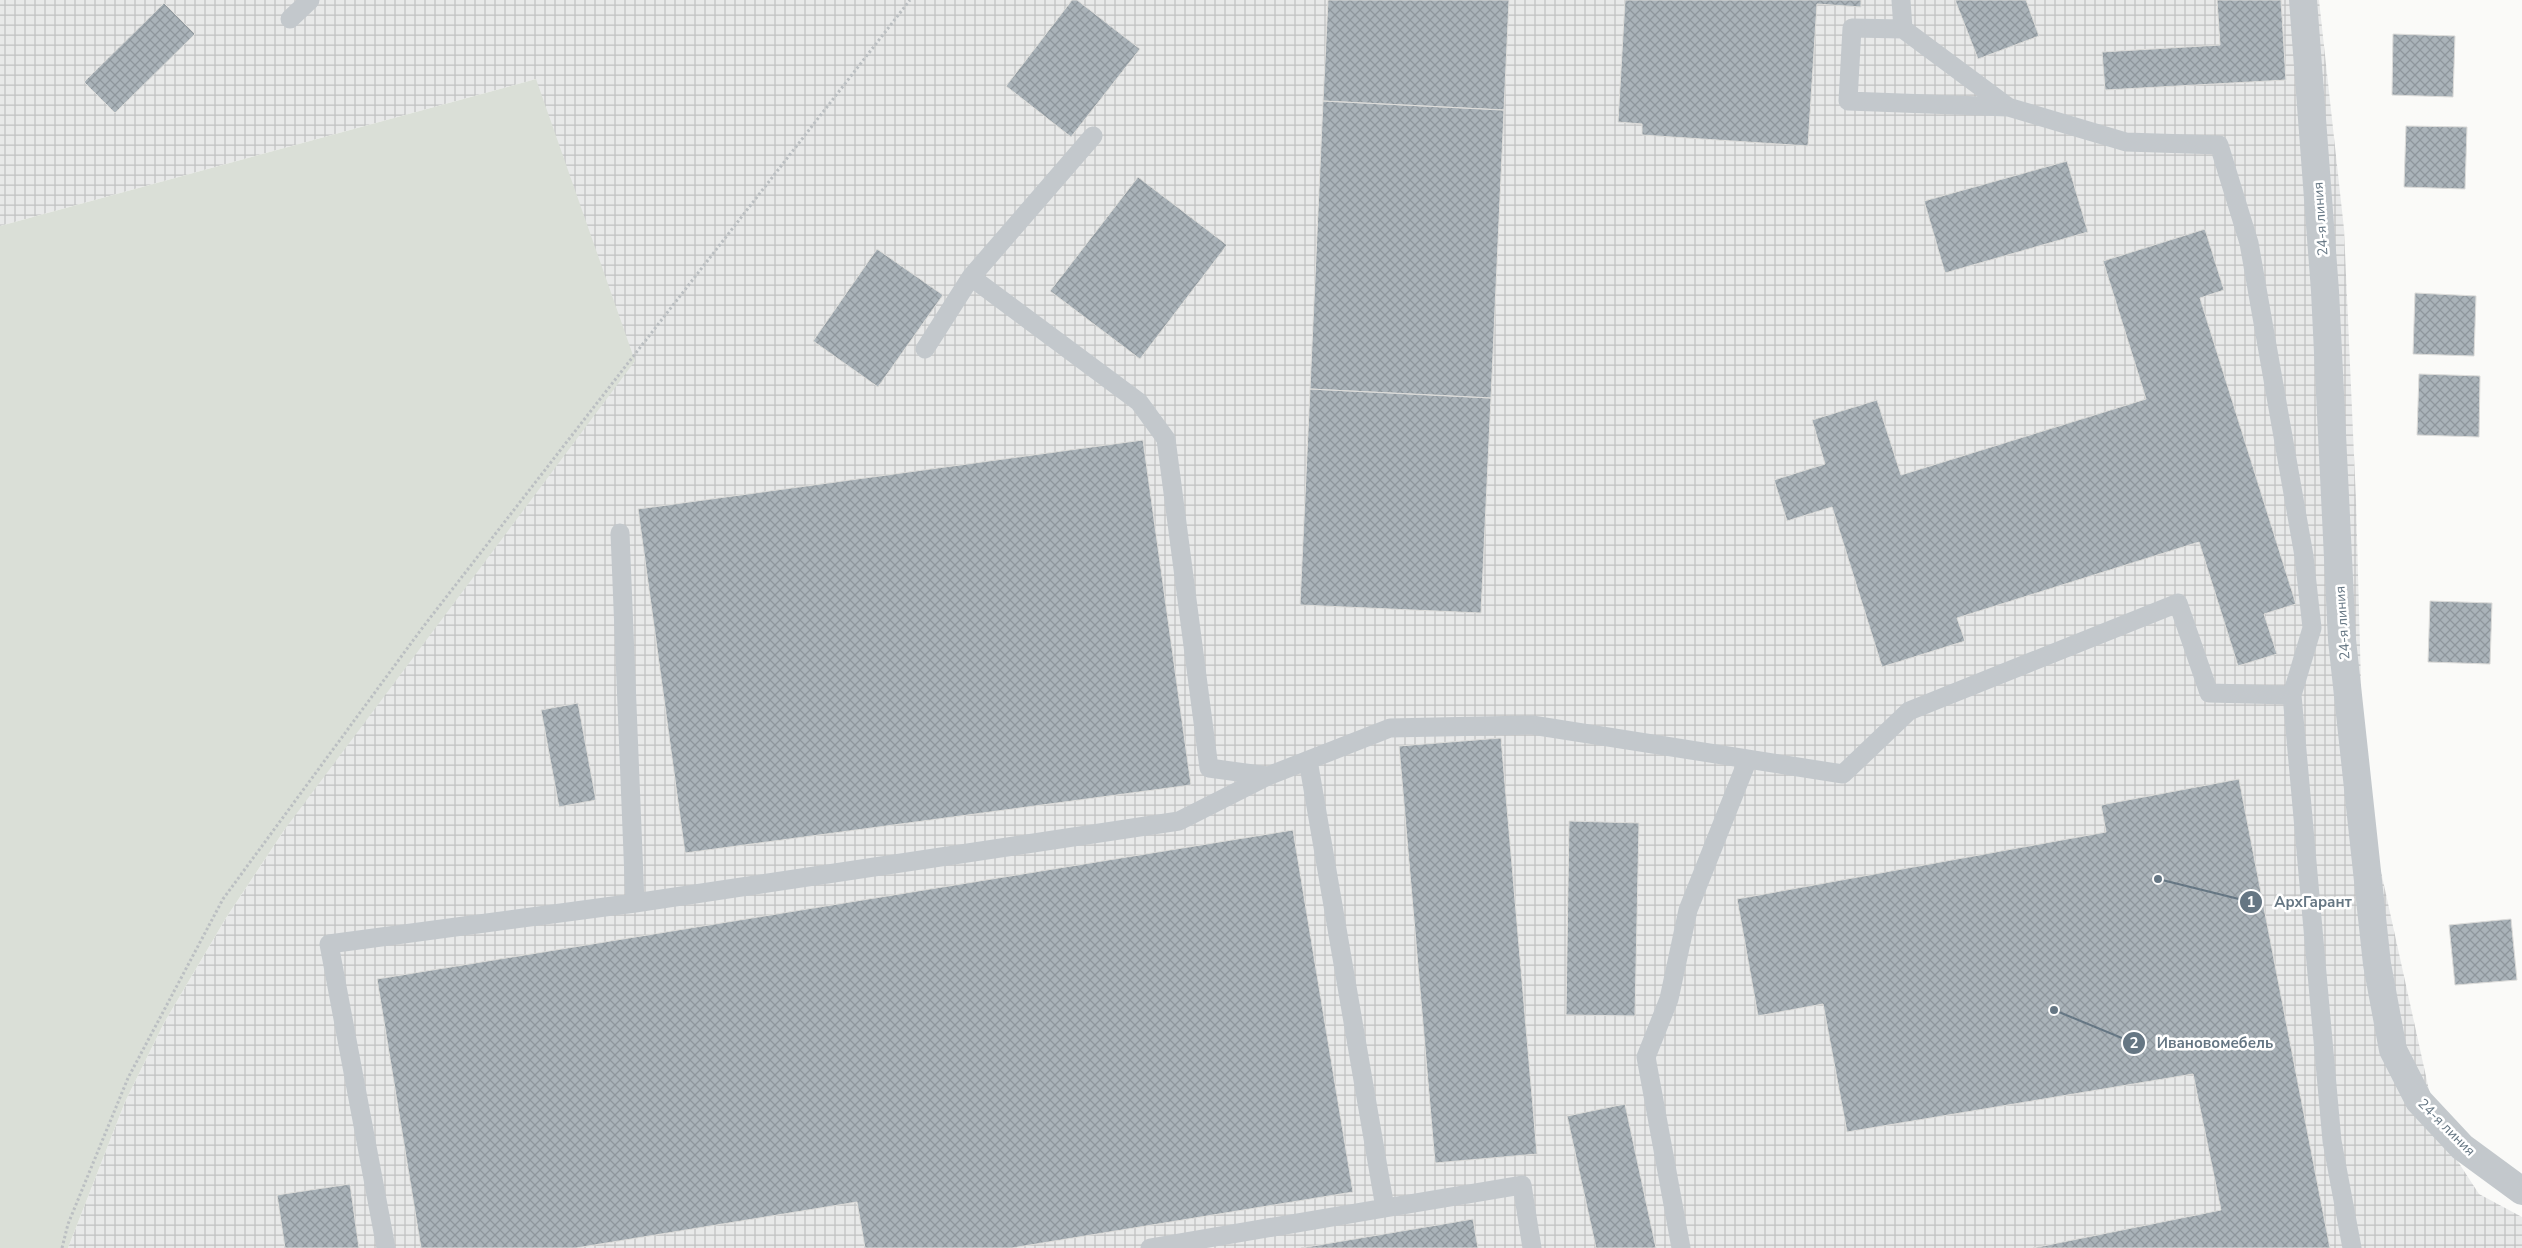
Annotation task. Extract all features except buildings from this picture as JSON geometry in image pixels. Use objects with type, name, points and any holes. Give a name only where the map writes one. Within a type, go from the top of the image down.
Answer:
[{"type":"street","name":"24-я линия","points":[[2303,0],[2325,291],[2342,640],[2377,964],[2393,1050],[2419,1101],[2462,1146],[2522,1191]]},
{"type":"lane","points":[[290,19],[310,0]]},
{"type":"lane","points":[[1901,0],[1903,29]]},
{"type":"lane","points":[[2008,107],[1903,29],[1852,28],[1848,101],[2008,107],[2126,142],[2219,145],[2249,243],[2304,556],[2312,628],[2292,696],[2332,1140],[2352,1248]]},
{"type":"lane","points":[[925,349],[971,277],[1092,136]]},
{"type":"lane","points":[[971,277],[1139,402],[1166,439],[1209,768],[1268,776]]},
{"type":"lane","points":[[620,533],[635,903]]},
{"type":"lane","points":[[386,1248],[329,944],[635,903],[1179,821],[1268,776],[1390,728],[1532,725],[1843,774],[1909,711],[2178,603],[2209,693],[2292,696]]},
{"type":"lane","points":[[1681,1248],[1646,1057],[1669,999],[1688,910],[1748,759]]},
{"type":"lane","points":[[1308,760],[1385,1208]]},
{"type":"lane","points":[[1150,1248],[1522,1185],[1532,1248]]},
{"type":"path","points":[[62,1248],[68,1224],[128,1078],[223,899],[429,620],[910,0]]},
{"type":"shaded area","points":[[0,0],[2319,0],[2344,229],[2356,500],[2364,794],[2438,1131],[2479,1194],[2522,1217],[2522,1248],[68,1248],[125,1102],[164,1023],[226,918],[285,829],[536,79],[0,226]]},
{"type":"shaded area","points":[[536,79],[635,361],[285,829],[226,918],[164,1023],[125,1102],[68,1248],[0,1248],[0,226]]},
{"type":"place","name":"АрхГарант","points":[[2158,879]]},
{"type":"place","name":"Ивановомебель","points":[[2054,1010]]}]
